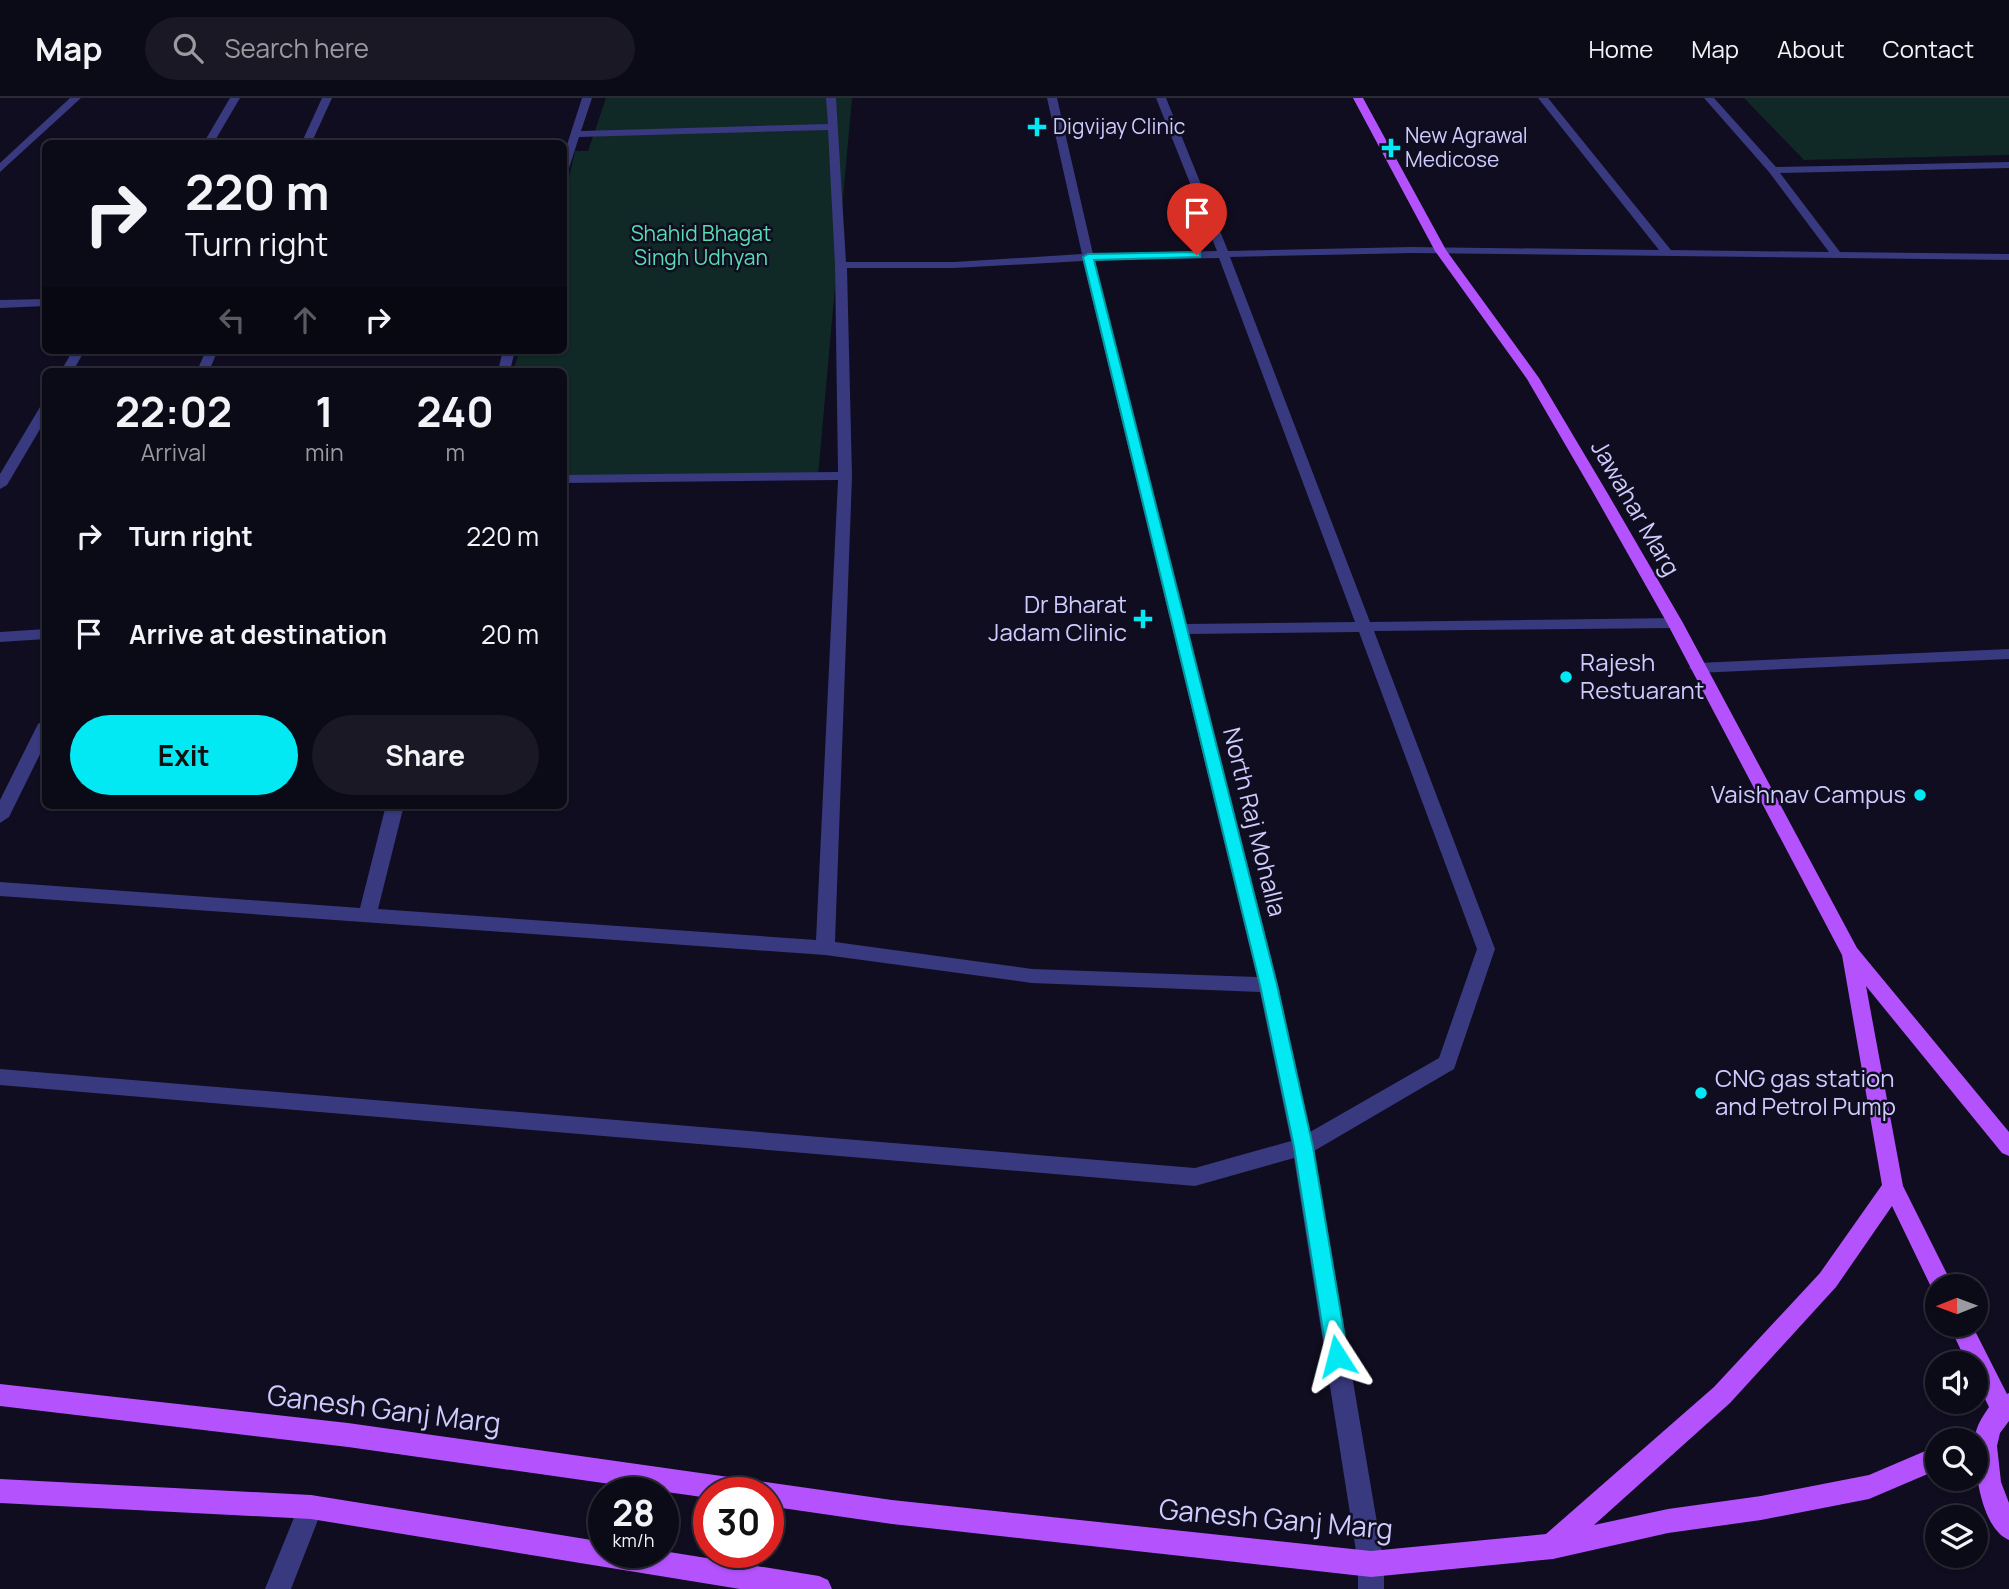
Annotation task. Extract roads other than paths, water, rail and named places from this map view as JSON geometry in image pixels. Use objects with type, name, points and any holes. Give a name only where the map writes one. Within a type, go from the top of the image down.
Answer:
[{"type":"main road","name":"Jawahar Marg","points":[[1359,98],[1441,251],[1533,378],[1675,623],[1850,953]]},
{"type":"main road","points":[[1850,953],[2009,1147]]},
{"type":"main road","points":[[1850,953],[1893,1187],[1936,1274]]},
{"type":"main road","points":[[1553,1546],[1722,1395],[1828,1280],[1893,1187]]},
{"type":"main road","points":[[1967,1337],[2005,1407],[1988,1430]]},
{"type":"main road","name":"Ganesh Ganj Marg","points":[[0,1395],[348,1435],[693,1484]]},
{"type":"main road","name":"Ganesh Ganj Marg","points":[[784,1496],[1371,1577],[1553,1546],[1668,1521],[1761,1508],[1869,1487],[1925,1463]]},
{"type":"main road","points":[[1988,1481],[2000,1514],[2009,1528]]},
{"type":"main road","points":[[0,1491],[311,1507],[819,1589]]},
{"type":"street","points":[[0,169],[76,98]]},
{"type":"street","points":[[210,140],[235,98]]},
{"type":"street","points":[[308,140],[327,98]]},
{"type":"street","points":[[567,159],[587,98]]},
{"type":"street","points":[[825,948],[845,476],[841,265],[831,98]]},
{"type":"street","name":"North Raj Mohalla","points":[[1052,98],[1088,257],[1268,985],[1303,1147],[1371,1577]]},
{"type":"street","points":[[0,1077],[1195,1177],[1303,1147],[1447,1063],[1486,949],[1224,255],[1161,98]]},
{"type":"street","points":[[1543,98],[1668,253]]},
{"type":"street","points":[[1709,98],[1773,170],[1837,254]]},
{"type":"street","points":[[575,134],[831,127]]},
{"type":"street","points":[[1773,170],[2009,165]]},
{"type":"street","points":[[841,265],[954,265],[1088,257],[1441,251],[2009,257]]},
{"type":"street","points":[[0,304],[42,302]]},
{"type":"street","points":[[0,485],[42,414]]},
{"type":"street","points":[[567,479],[845,476]]},
{"type":"street","points":[[1182,629],[1675,623]]},
{"type":"street","points":[[0,637],[42,634]]},
{"type":"street","points":[[1698,667],[2009,654]]},
{"type":"street","points":[[0,817],[42,732]]},
{"type":"street","points":[[367,915],[394,809]]},
{"type":"street","points":[[0,889],[825,948],[1032,976],[1268,985]]},
{"type":"street","points":[[278,1589],[311,1507]]},
{"type":"place","name":"Digvijay Clinic","points":[[1037,127]]},
{"type":"place","name":"New Agrawal Medicose","points":[[1391,148]]},
{"type":"place","name":"Dr Bharat Jadam Clinic","points":[[1143,619]]},
{"type":"place","name":"Rajesh Restuarant","points":[[1566,677]]},
{"type":"place","name":"Vaishnav Campus","points":[[1920,795]]},
{"type":"place","name":"CNG gas station and Petrol Pump","points":[[1701,1093]]},
{"type":"park label","name":"Shahid Bhagat Singh Udhyan","points":[[701,246]]}]
